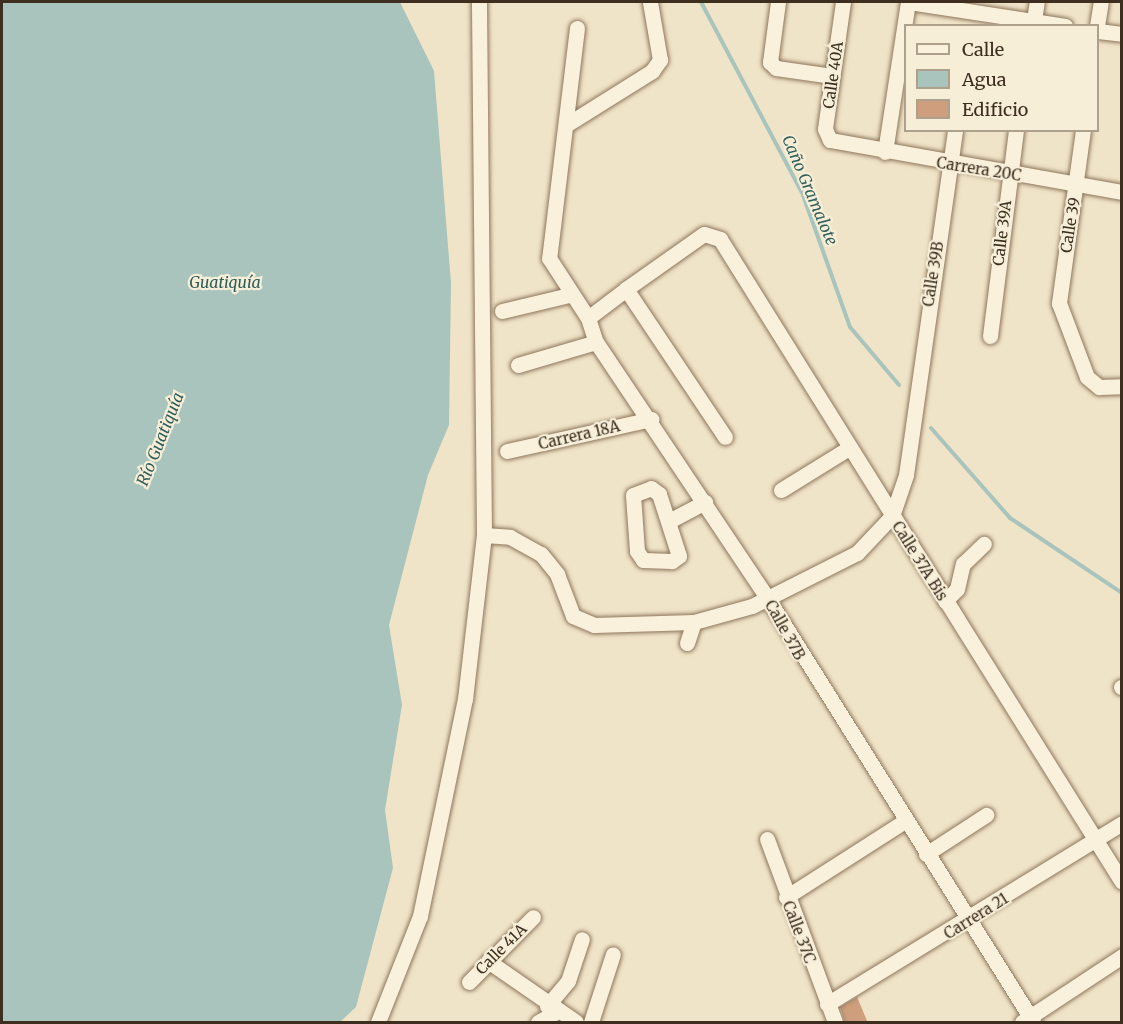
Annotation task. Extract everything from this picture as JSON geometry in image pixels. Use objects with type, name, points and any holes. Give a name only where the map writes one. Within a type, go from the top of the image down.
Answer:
[{"type":"street","points":[[378,1023],[420,916],[465,699],[484,535],[479,2]]},
{"type":"street","points":[[566,125],[652,71],[660,60],[650,2]]},
{"type":"street","points":[[778,2],[770,52],[776,68],[832,76]]},
{"type":"street","name":"Calle 40A","points":[[838,143],[825,129],[843,2]]},
{"type":"street","points":[[905,24],[908,2],[1034,23],[1037,2]]},
{"type":"street","points":[[1097,24],[1101,2]]},
{"type":"street","name":"Calle 37B","points":[[577,28],[566,125],[548,235],[549,258],[569,295],[588,318],[596,342],[651,419],[768,599],[968,920],[1028,1021]]},
{"type":"street","points":[[885,152],[904,28]]},
{"type":"street","points":[[1099,30],[1122,34]]},
{"type":"street","name":"Calle 39B","points":[[892,516],[906,475],[911,418],[955,132]]},
{"type":"street","name":"Calle 39A","points":[[990,336],[1016,132]]},
{"type":"street","name":"Calle 39","points":[[1083,132],[1060,289],[1062,319],[1087,377],[1099,387],[1122,386]]},
{"type":"street","name":"Carrera 20C","points":[[838,143],[1122,192]]},
{"type":"street","name":"Calle 37A Bis","points":[[626,289],[704,234],[720,239],[1122,882]]},
{"type":"street","points":[[588,318],[626,289],[725,437]]},
{"type":"street","points":[[502,311],[569,295]]},
{"type":"street","points":[[518,364],[596,342]]},
{"type":"street","name":"Carrera 18A","points":[[507,451],[651,419]]},
{"type":"street","points":[[781,490],[849,448]]},
{"type":"street","points":[[656,489],[669,522],[679,556],[643,560],[637,551],[634,492],[656,489]]},
{"type":"street","points":[[669,522],[705,502]]},
{"type":"street","points":[[484,535],[510,537],[541,554],[557,574],[581,623],[694,622],[768,599],[857,553],[892,516]]},
{"type":"street","points":[[945,601],[957,589],[963,564],[984,544]]},
{"type":"street","points":[[687,643],[694,622]]},
{"type":"street","points":[[926,854],[986,815]]},
{"type":"street","points":[[786,897],[905,821]]},
{"type":"street","name":"Carrera 21","points":[[827,1004],[968,920],[1122,823]]},
{"type":"street","name":"Calle 37C","points":[[767,839],[786,897],[835,1023]]},
{"type":"street","name":"Calle 41A","points":[[469,982],[533,917]]},
{"type":"street","points":[[538,1023],[551,1009],[568,981],[582,939]]},
{"type":"street","points":[[591,1023],[613,954]]},
{"type":"street","points":[[1028,1021],[1122,956]]},
{"type":"street","points":[[488,961],[551,1009],[576,1023]]},
{"type":"water","name":"Guatiquía","points":[[2,2],[400,2],[434,71],[451,283],[449,425],[428,475],[389,625],[402,705],[385,810],[393,868],[356,1007],[340,1022],[2,1022]]},
{"type":"building","points":[[857,997],[868,1023],[845,1023],[840,1007]]},
{"type":"waterway","name":"Caño Gramalote","points":[[701,2],[803,195],[850,327],[899,385]]},
{"type":"waterway","name":"Caño Gramalote","points":[[931,428],[1010,518],[1122,593]]},
{"type":"water label","name":"Río Guatiquía","points":[[160,439]]}]
